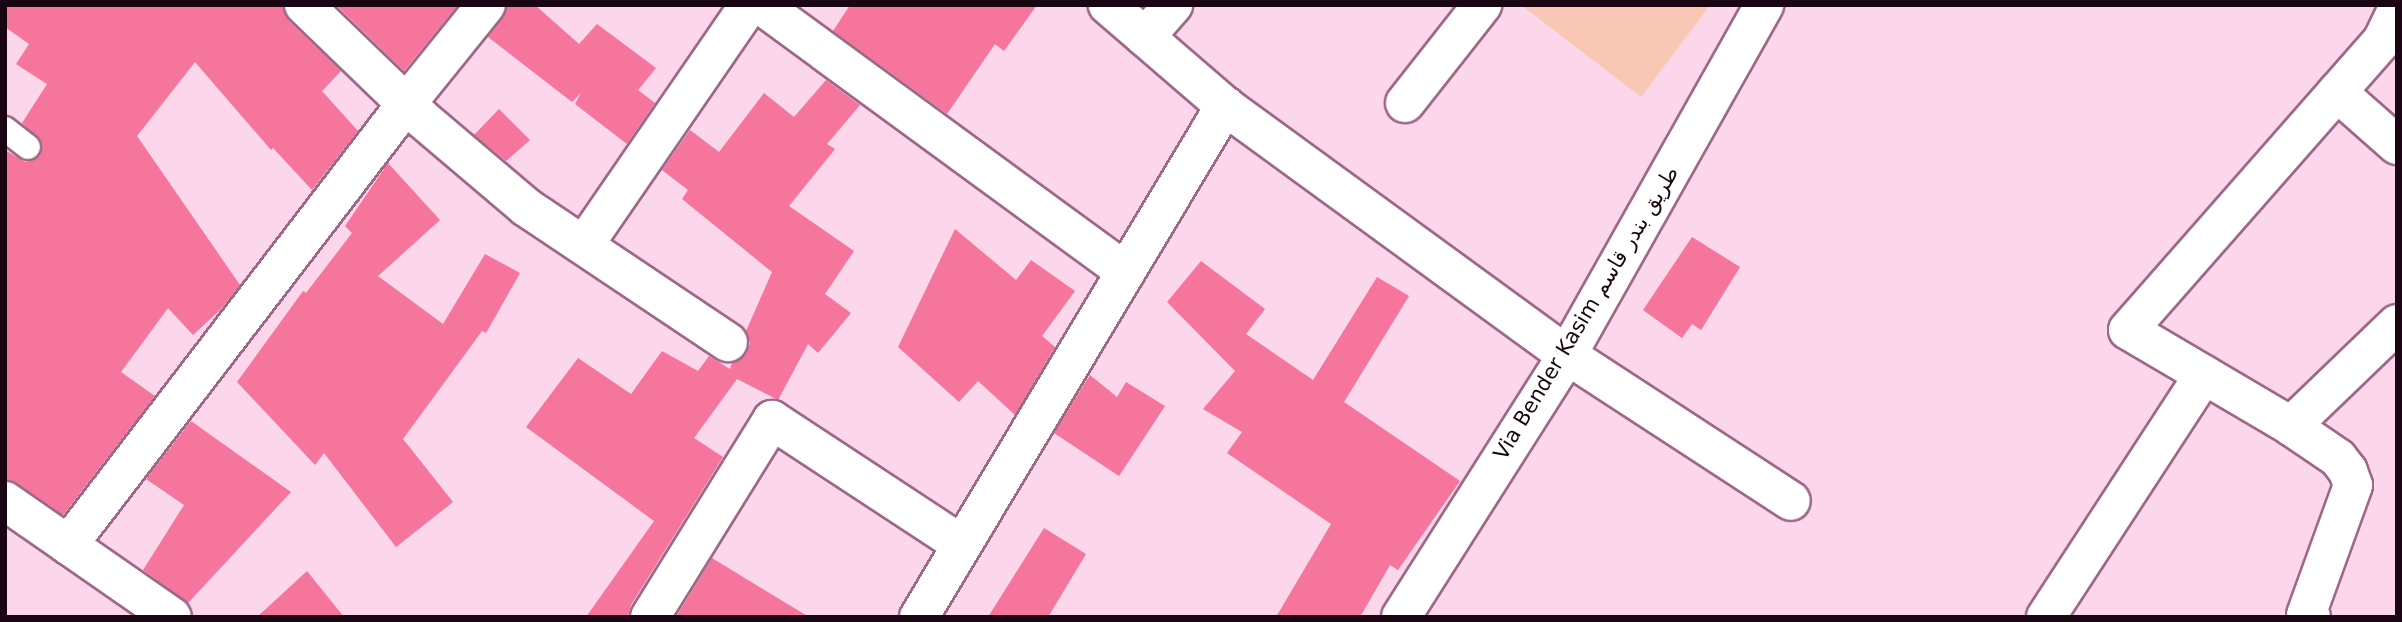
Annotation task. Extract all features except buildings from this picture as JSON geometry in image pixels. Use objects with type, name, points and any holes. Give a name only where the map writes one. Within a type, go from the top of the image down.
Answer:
[{"type":"street","points":[[304,5],[406,104],[526,207],[728,342]]},
{"type":"street","points":[[68,545],[406,104],[486,5]]},
{"type":"street","points":[[584,245],[749,5]]},
{"type":"street","points":[[761,5],[1126,272]]},
{"type":"street","points":[[1108,5],[1225,106],[1567,355],[1791,501]]},
{"type":"street","points":[[1145,37],[1174,5]]},
{"type":"street","points":[[1405,103],[1482,5]]},
{"type":"street","name":"Via Bender Kasim طريق بندر قاسم","points":[[1402,616],[1567,355],[1764,5]]},
{"type":"street","points":[[2307,616],[2353,485],[2348,471],[2338,458],[2291,426],[2128,330],[2392,27]]},
{"type":"street","points":[[2337,92],[2397,145]]},
{"type":"street","points":[[919,617],[1225,106]]},
{"type":"street","points":[[2291,426],[2397,324]]},
{"type":"street","points":[[2046,617],[2204,375]]},
{"type":"street","points":[[650,617],[772,420],[962,545]]},
{"type":"street","points":[[5,501],[172,617]]},
{"type":"lane","points":[[5,129],[29,147]]},
{"type":"shaded area","points":[[1521,5],[1710,5],[1641,97]]}]
